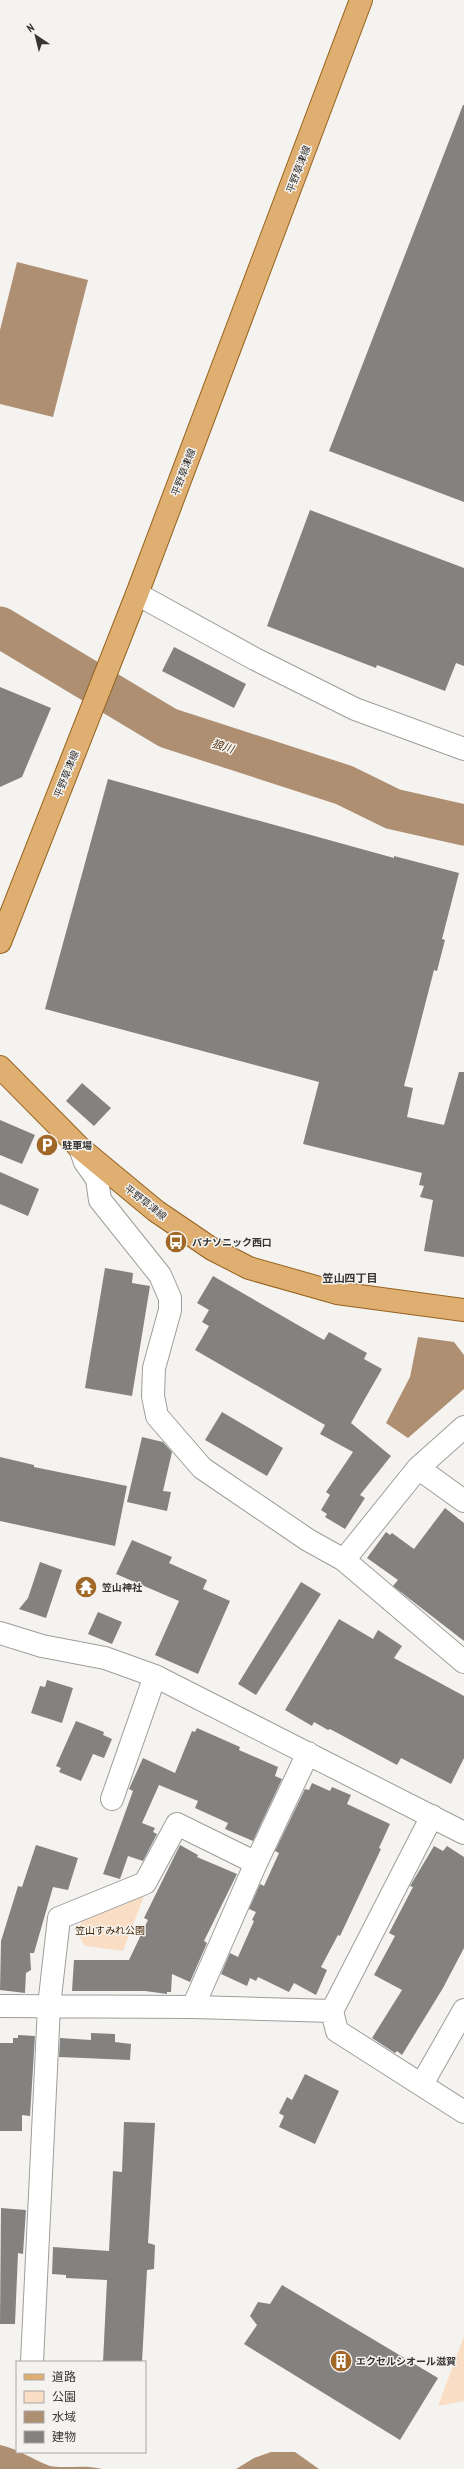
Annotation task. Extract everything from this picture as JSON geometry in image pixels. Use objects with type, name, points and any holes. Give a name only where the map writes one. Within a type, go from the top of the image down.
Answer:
[{"type":"main road","name":"平野草津線","points":[[0,942],[137,594],[361,0]]},
{"type":"main road","name":"平野草津線","points":[[0,1067],[80,1148],[156,1211],[212,1249],[249,1268],[337,1293],[464,1310]]},
{"type":"street","points":[[137,594],[255,659],[355,709],[464,749]]},
{"type":"street","points":[[80,1148],[85,1162],[98,1178],[100,1200],[160,1275],[170,1298],[170,1310],[154,1368],[153,1396],[157,1416],[202,1468],[308,1540],[344,1560],[464,1662]]},
{"type":"street","points":[[344,1560],[418,1468],[464,1427]]},
{"type":"street","points":[[418,1468],[464,1501]]},
{"type":"street","points":[[0,1633],[42,1646],[105,1658],[155,1676],[464,1833]]},
{"type":"street","points":[[112,1798],[155,1676]]},
{"type":"street","points":[[193,2006],[256,1862],[308,1753]]},
{"type":"street","points":[[432,1816],[332,2011],[337,2031],[464,2112]]},
{"type":"street","points":[[32,2361],[49,2006],[59,1918],[145,1883],[177,1824],[256,1862]]},
{"type":"street","points":[[0,2006],[193,2006],[332,2011]]},
{"type":"street","points":[[422,2084],[464,2010]]},
{"type":"green space","name":"笠山すみれ公園","points":[[137,1895],[144,1896],[123,1951],[85,1946],[76,1931],[83,1920]]},
{"type":"green space","points":[[464,2336],[464,2401],[438,2406]]},
{"type":"water","points":[[17,262],[88,280],[53,417],[0,404],[0,330]]},
{"type":"water","points":[[418,1337],[454,1342],[464,1355],[464,1389],[408,1438],[386,1423],[410,1377]]},
{"type":"water","points":[[0,2445],[13,2449],[16,2450],[16,2453],[22,2453],[50,2466],[89,2467],[102,2469],[0,2469]]},
{"type":"water","points":[[271,2452],[295,2452],[319,2469],[236,2469],[254,2458]]},
{"type":"building","points":[[464,105],[464,502],[329,451]]},
{"type":"building","points":[[310,510],[464,568],[464,666],[456,663],[445,691],[377,665],[376,668],[267,626]]},
{"type":"building","points":[[174,647],[246,684],[234,708],[162,671]]},
{"type":"building","points":[[0,687],[51,708],[22,777],[0,787]]},
{"type":"building","points":[[108,779],[394,858],[394,856],[459,873],[442,939],[445,940],[437,971],[434,970],[404,1086],[413,1088],[407,1117],[444,1125],[459,1072],[464,1072],[464,1257],[424,1251],[433,1200],[420,1197],[424,1186],[419,1185],[422,1173],[303,1144],[319,1082],[45,1009]]},
{"type":"building","points":[[82,1083],[111,1108],[94,1126],[66,1101]]},
{"type":"building","points":[[0,1120],[35,1135],[22,1164],[0,1155]]},
{"type":"building","points":[[0,1172],[39,1189],[28,1216],[0,1204]]},
{"type":"building","points":[[105,1268],[133,1273],[132,1283],[150,1286],[132,1396],[85,1388]]},
{"type":"building","points":[[213,1276],[324,1340],[329,1332],[367,1353],[364,1359],[382,1369],[351,1423],[391,1456],[360,1495],[365,1498],[345,1529],[325,1517],[327,1514],[321,1510],[330,1495],[326,1492],[353,1452],[320,1434],[325,1425],[195,1350],[209,1326],[202,1322],[209,1310],[197,1303]]},
{"type":"building","points":[[222,1412],[283,1448],[267,1476],[205,1440]]},
{"type":"building","points":[[142,1437],[163,1442],[172,1452],[163,1491],[171,1492],[167,1511],[127,1502]]},
{"type":"building","points":[[0,1457],[34,1465],[34,1467],[127,1486],[115,1546],[0,1521]]},
{"type":"building","points":[[445,1508],[464,1523],[464,1641],[393,1586],[398,1580],[367,1558],[386,1532],[390,1535],[392,1533],[414,1549]]},
{"type":"building","points":[[132,1540],[172,1557],[169,1563],[207,1580],[203,1589],[230,1601],[198,1674],[155,1655],[179,1601],[116,1574]]},
{"type":"building","points":[[40,1562],[62,1570],[46,1618],[19,1609],[28,1598]]},
{"type":"building","points":[[301,1582],[321,1594],[256,1695],[238,1684]]},
{"type":"building","points":[[98,1612],[122,1622],[112,1644],[88,1634]]},
{"type":"building","points":[[339,1619],[373,1639],[378,1630],[402,1646],[394,1658],[464,1696],[464,1758],[451,1784],[401,1758],[397,1765],[330,1729],[328,1730],[314,1722],[312,1726],[285,1710]]},
{"type":"building","points":[[47,1680],[73,1688],[62,1723],[31,1713],[40,1686],[45,1687]]},
{"type":"building","points":[[76,1721],[104,1732],[103,1735],[112,1739],[104,1758],[93,1754],[81,1781],[59,1772],[61,1768],[56,1766]]},
{"type":"building","points":[[197,1728],[240,1747],[239,1750],[278,1767],[275,1776],[282,1779],[253,1841],[225,1829],[228,1823],[195,1808],[198,1801],[159,1785],[142,1823],[155,1828],[153,1832],[157,1834],[143,1861],[128,1856],[120,1879],[103,1874],[133,1791],[129,1789],[143,1758],[175,1773],[192,1731],[195,1732]]},
{"type":"building","points":[[312,1783],[330,1791],[332,1787],[351,1795],[347,1804],[390,1824],[379,1848],[381,1849],[340,1936],[338,1935],[321,1967],[327,1970],[316,1995],[294,1983],[289,1992],[258,1977],[256,1981],[250,1978],[247,1986],[221,1974],[230,1953],[238,1957],[254,1921],[252,1920],[256,1912],[249,1909],[260,1884],[264,1886],[279,1853],[275,1851],[305,1789],[309,1790]]},
{"type":"building","points":[[36,1845],[78,1858],[68,1890],[53,1887],[34,1953],[30,1953],[31,1970],[26,1973],[25,1993],[0,1990],[1,1941],[18,1886],[22,1887]]},
{"type":"building","points":[[180,1845],[198,1855],[197,1857],[237,1874],[204,1941],[207,1943],[190,1982],[172,1974],[171,1992],[167,1992],[167,1994],[145,1991],[72,1991],[74,1960],[129,1960],[148,1920],[144,1918]]},
{"type":"building","points":[[434,1846],[443,1851],[447,1846],[464,1857],[464,1948],[443,1988],[402,2055],[397,2051],[395,2053],[372,2038],[402,1990],[374,1975],[395,1936],[389,1933],[413,1887],[410,1886]]},
{"type":"building","points":[[91,2033],[115,2034],[115,2042],[131,2044],[130,2060],[59,2057],[60,2038],[91,2040]]},
{"type":"building","points":[[18,2035],[35,2036],[30,2116],[22,2115],[22,2131],[0,2131],[0,2043],[13,2043],[13,2038],[18,2038]]},
{"type":"building","points":[[305,2074],[339,2091],[315,2144],[279,2127],[284,2116],[279,2113],[287,2097],[292,2100]]},
{"type":"building","points":[[124,2122],[155,2123],[148,2243],[155,2245],[154,2269],[147,2270],[142,2361],[103,2361],[107,2280],[66,2278],[66,2275],[52,2274],[53,2247],[109,2251],[113,2171],[122,2172]]},
{"type":"building","points":[[1,2208],[26,2210],[23,2254],[18,2253],[15,2324],[0,2324]]},
{"type":"building","name":"エクセルシオール滋賀","points":[[282,2285],[438,2378],[400,2440],[244,2344],[257,2325],[250,2316],[258,2302],[270,2304]]},
{"type":"waterway","name":"狼川","points":[[0,627],[168,728],[344,785],[393,809],[464,825]]},
{"type":"place","name":"駐車場","points":[[47,1145]]},
{"type":"place","name":"パナソニック西口","points":[[176,1242]]},
{"type":"place","name":"笠山神社","points":[[86,1587]]},
{"type":"place","name":"エクセルシオール滋賀","points":[[341,2361]]},
{"type":"district","name":"笠山四丁目","points":[[350,1278]]}]
